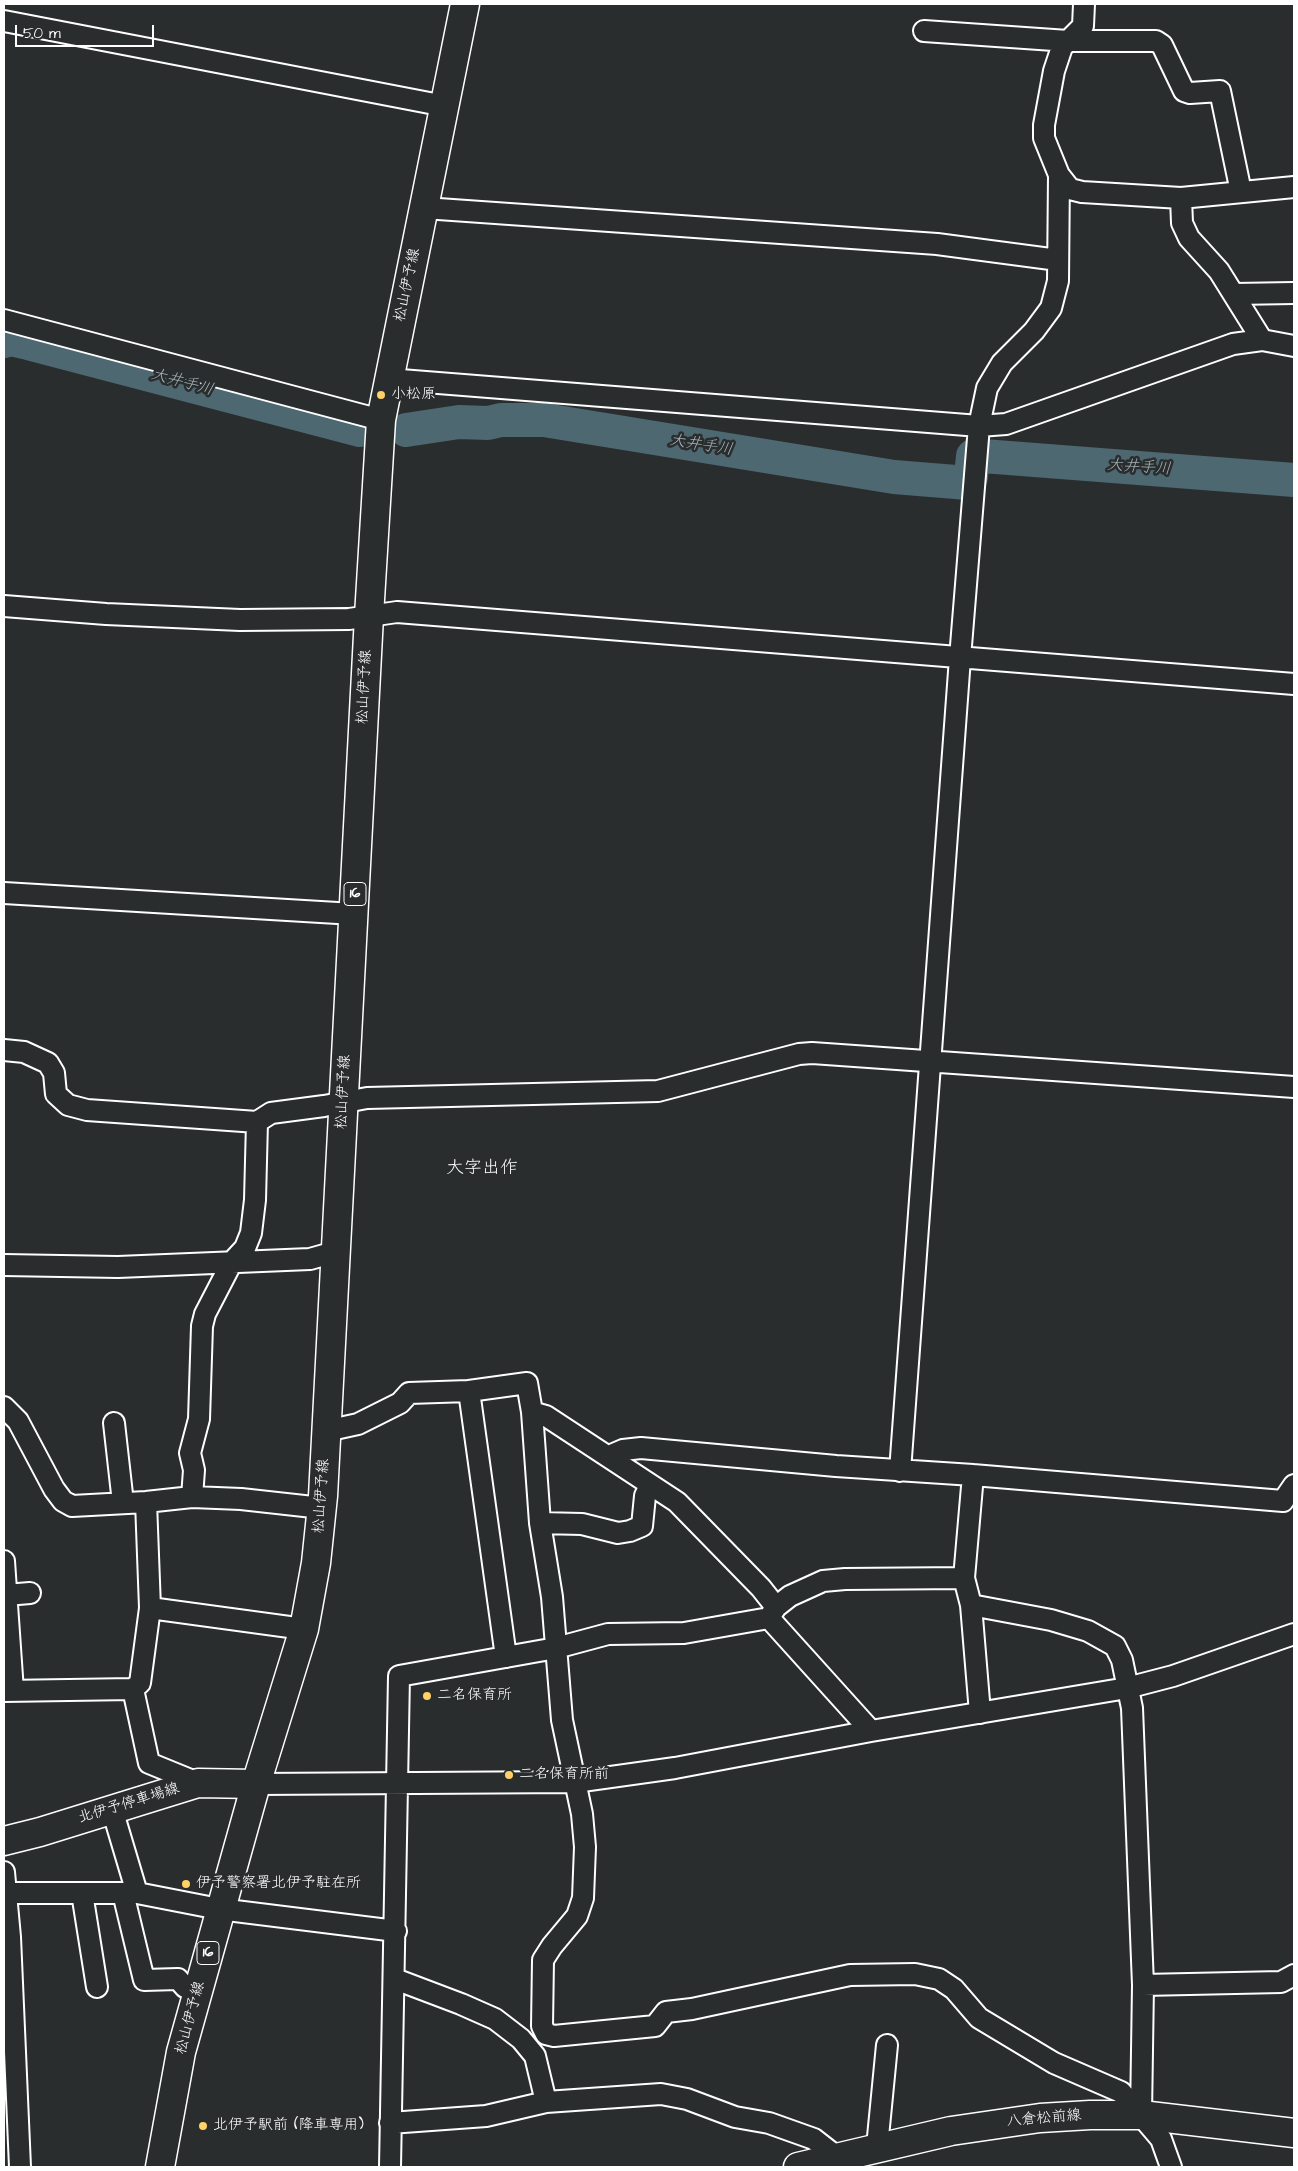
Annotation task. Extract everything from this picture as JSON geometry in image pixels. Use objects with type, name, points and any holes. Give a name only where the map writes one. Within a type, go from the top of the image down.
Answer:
[{"type":"main road","name":"松山伊予線","points":[[160,2167],[181,2052],[200,1988],[219,1909],[304,1629],[316,1563],[322,1508],[369,616],[382,420],[388,379],[465,4]]},
{"type":"main road","name":"北伊予停車場線","points":[[4,1841],[40,1832],[112,1808],[198,1783],[256,1784]]},
{"type":"main road","name":"八倉松前線","points":[[798,2167],[877,2147],[969,2128],[1040,2118],[1090,2114],[1141,2114],[1294,2133]]},
{"type":"street","points":[[1084,4],[1083,26],[1062,47],[1054,71],[1044,125],[1044,138],[1059,175],[1070,189],[1082,192],[1181,198],[1294,187]]},
{"type":"street","points":[[4,21],[445,106]]},
{"type":"street","points":[[924,31],[1068,41],[1156,41],[1162,45],[1184,91],[1190,93],[1220,91],[1241,192]]},
{"type":"street","points":[[900,1471],[979,426],[987,388],[1002,363],[1034,331],[1051,308],[1058,281],[1059,175]]},
{"type":"street","points":[[1181,198],[1182,223],[1190,238],[1219,271],[1262,340]]},
{"type":"street","points":[[424,208],[937,244],[1058,260]]},
{"type":"street","points":[[1234,294],[1294,294]]},
{"type":"street","points":[[4,320],[382,420]]},
{"type":"street","points":[[388,379],[979,426],[1006,424],[1234,344],[1262,340],[1294,346]]},
{"type":"street","points":[[4,606],[240,620],[349,619],[397,612],[1294,684]]},
{"type":"street","points":[[4,893],[354,914]]},
{"type":"street","points":[[4,1050],[24,1052],[48,1063],[54,1080],[56,1094],[68,1105],[87,1110],[257,1122],[271,1112],[367,1098],[658,1091],[799,1054],[812,1053],[1294,1087]]},
{"type":"street","points":[[192,1497],[194,1470],[190,1454],[200,1419],[202,1326],[205,1314],[232,1262],[245,1248],[251,1233],[255,1200],[257,1122]]},
{"type":"street","points":[[4,1265],[118,1267],[310,1259],[335,1252]]},
{"type":"street","points":[[326,1431],[358,1424],[400,1403],[409,1393],[469,1391],[527,1383],[532,1412],[540,1523],[552,1597],[562,1720],[582,1814],[585,1847],[584,1898],[577,1916],[543,1960],[542,2026],[546,2034],[554,2036],[655,2026],[666,2012],[692,2009],[850,1975],[915,1974],[939,1979],[954,1989],[979,2018],[1054,2063],[1121,2092],[1160,2139],[1172,2167]]},
{"type":"street","points":[[469,1391],[506,1657]]},
{"type":"street","points":[[4,1407],[18,1421],[62,1501],[72,1506],[146,1502],[192,1497],[241,1499],[322,1508]]},
{"type":"street","points":[[532,1412],[546,1416],[677,1502],[761,1588],[772,1613],[871,1731]]},
{"type":"street","points":[[114,1423],[123,1502]]},
{"type":"street","points":[[609,1456],[623,1450],[641,1448],[900,1471],[973,1475],[1283,1501],[1294,1485]]},
{"type":"street","points":[[973,1475],[964,1578],[971,1605],[980,1713]]},
{"type":"street","points":[[540,1523],[582,1524],[618,1533],[630,1531],[642,1526],[645,1496],[650,1485]]},
{"type":"street","points":[[4,1561],[8,1691],[133,1689],[140,1683],[150,1608],[146,1502]]},
{"type":"street","points":[[390,2167],[396,1931],[399,1676],[556,1648],[608,1634],[684,1633],[772,1613],[790,1596],[823,1581],[860,1578],[964,1578]]},
{"type":"street","points":[[6,1596],[30,1593]]},
{"type":"street","points":[[971,1605],[1052,1620],[1088,1631],[1115,1646],[1122,1660],[1132,1708],[1143,1985],[1141,2114]]},
{"type":"street","points":[[150,1608],[304,1629]]},
{"type":"street","points":[[256,1784],[574,1782],[675,1768],[871,1731],[1128,1688],[1172,1676],[1294,1634]]},
{"type":"street","points":[[133,1689],[149,1763],[198,1783]]},
{"type":"street","points":[[112,1808],[130,1893],[144,1980],[178,1979],[185,1987],[200,1988]]},
{"type":"street","points":[[4,1872],[7,1987],[20,2167]]},
{"type":"street","points":[[82,1893],[97,1987]]},
{"type":"street","points":[[6,1894],[130,1893],[219,1909],[396,1931]]},
{"type":"street","points":[[1143,1985],[1281,1982],[1294,1975]]},
{"type":"street","points":[[394,1979],[495,2019],[521,2039],[535,2056],[546,2102]]},
{"type":"street","points":[[535,2056],[546,2034]]},
{"type":"street","points":[[877,2147],[887,2045]]},
{"type":"street","points":[[390,2122],[486,2116],[546,2102],[636,2094],[661,2094],[687,2099],[735,2117],[769,2123],[814,2139],[837,2157]]},
{"type":"waterway","name":"大井手川","points":[[4,341],[10,339],[28,343],[360,430]]},
{"type":"waterway","name":"大井手川","points":[[406,430],[459,422],[488,423],[501,420],[544,420],[894,477],[968,483],[971,477],[973,456]]},
{"type":"waterway","name":"大井手川","points":[[983,456],[1294,480]]},
{"type":"place","name":"小松原","points":[[381,395]]},
{"type":"place","name":"二名保育所","points":[[427,1696]]},
{"type":"place","name":"二名保育所前","points":[[509,1775]]},
{"type":"place","name":"伊予警察署北伊予駐在所","points":[[186,1884]]},
{"type":"place","name":"北伊予駅前 (降車専用)","points":[[203,2126]]},
{"type":"district","name":"大字出作","points":[[482,1169]]}]
